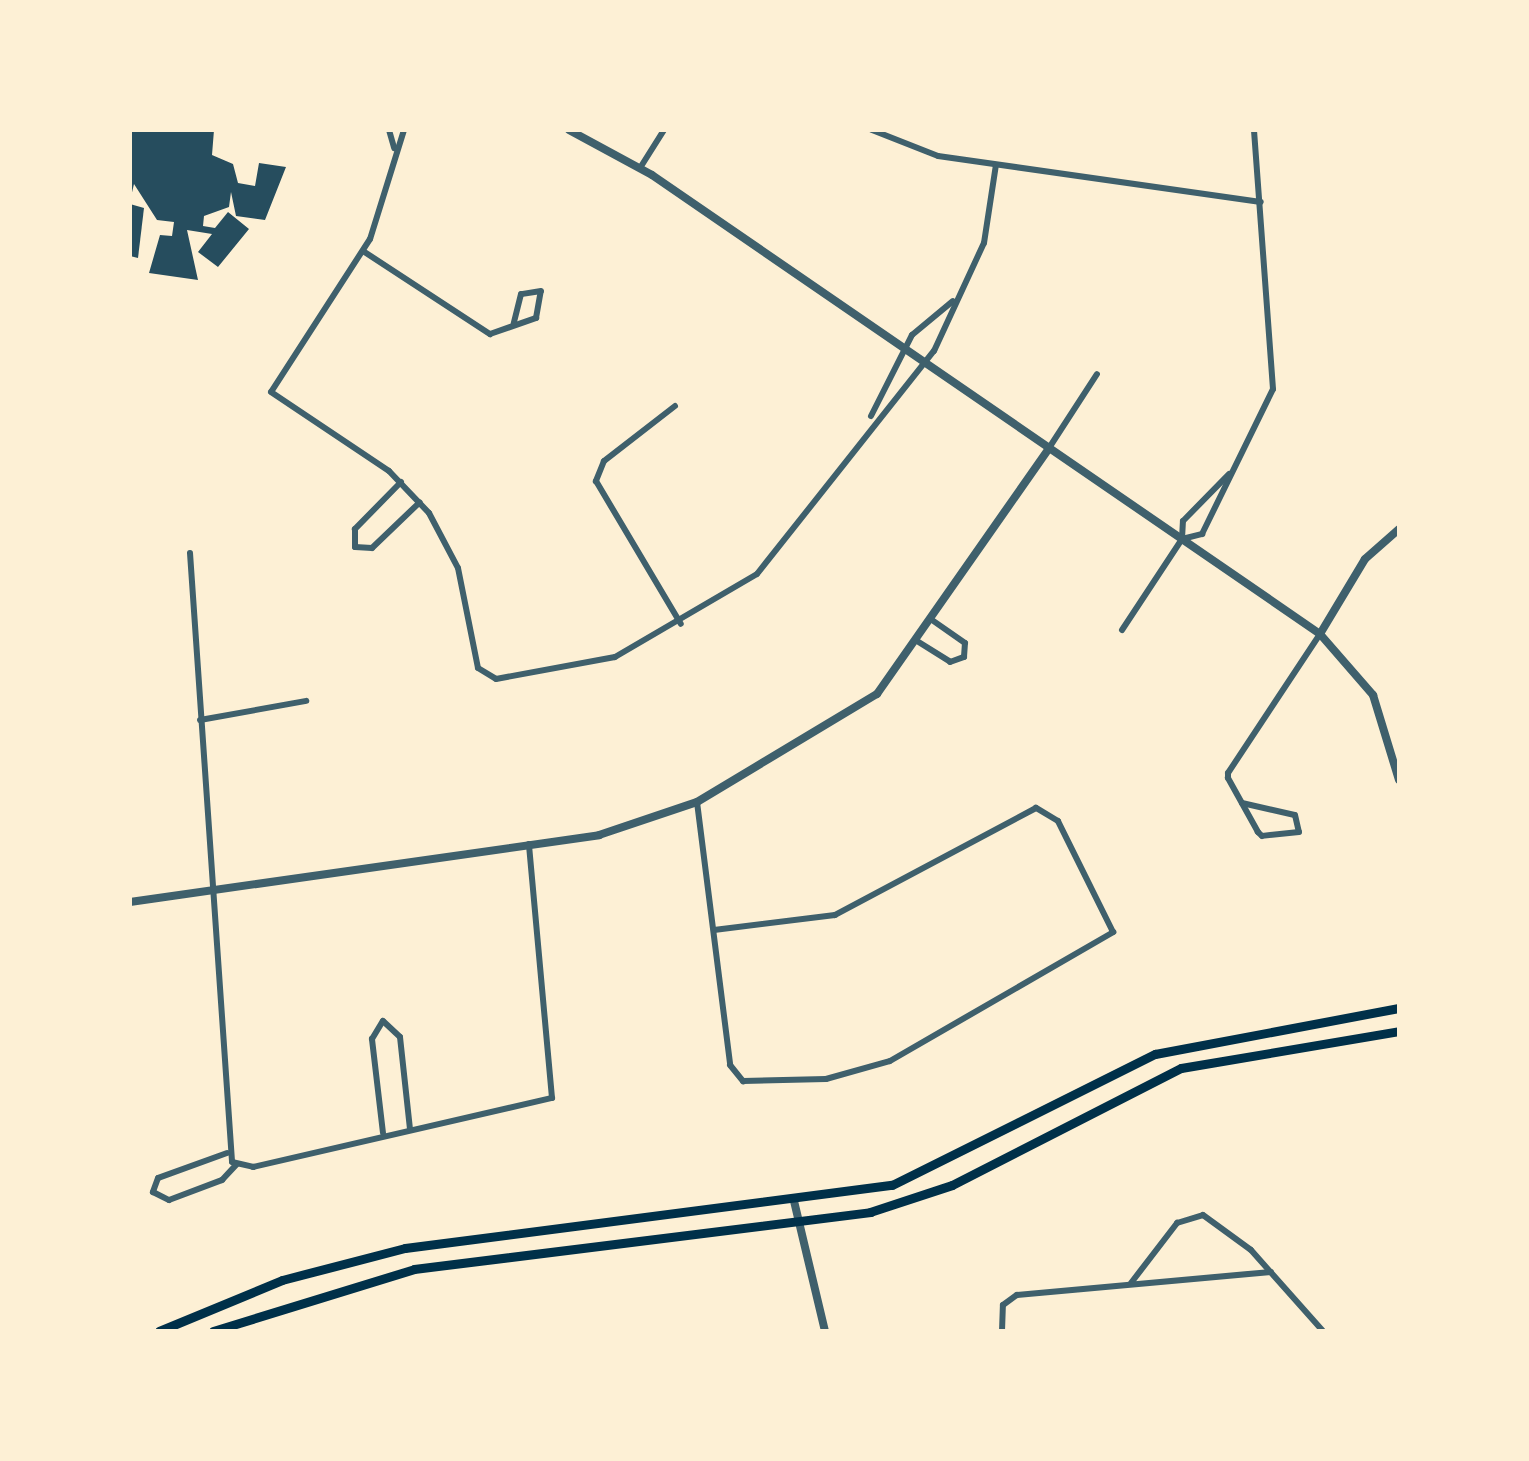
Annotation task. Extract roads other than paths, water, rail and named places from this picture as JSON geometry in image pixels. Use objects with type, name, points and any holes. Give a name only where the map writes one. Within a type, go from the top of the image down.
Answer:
[{"type":"main road","points":[[160,1331],[282,1280],[405,1248],[794,1200],[920,1175],[1179,1046],[1399,1008]]},
{"type":"main road","points":[[214,1331],[414,1269],[796,1223],[952,1184],[1182,1068],[1399,1032]]},
{"type":"street","points":[[389,130],[394,149]]},
{"type":"street","points":[[404,130],[394,149],[384,205],[363,250],[271,392],[401,482],[420,502],[458,568],[478,668],[489,678],[594,663],[681,624],[772,559],[869,422],[926,363],[984,243],[996,164]]},
{"type":"street","points":[[568,130],[640,168],[1320,634],[1373,695],[1399,780]]},
{"type":"street","points":[[640,168],[664,130]]},
{"type":"street","points":[[872,130],[922,153],[1261,202]]},
{"type":"street","points":[[1182,540],[1202,534],[1269,404],[1276,364],[1254,130]]},
{"type":"street","points":[[363,250],[481,332],[536,318],[541,291],[521,294],[514,323]]},
{"type":"street","points":[[869,422],[904,348],[953,301]]},
{"type":"street","points":[[130,902],[634,827],[697,802],[857,712],[917,642],[1098,374]]},
{"type":"street","points":[[676,406],[604,461],[596,481],[681,624]]},
{"type":"street","points":[[1122,630],[1182,540],[1184,521],[1232,471]]},
{"type":"street","points":[[401,482],[355,529],[355,547],[372,548],[420,502]]},
{"type":"street","points":[[1242,803],[1294,815],[1299,832],[1262,836],[1242,803],[1230,768],[1320,634],[1364,559],[1399,529]]},
{"type":"street","points":[[190,553],[227,1153],[236,1164]]},
{"type":"street","points":[[917,642],[950,662],[964,657],[962,640],[932,620]]},
{"type":"street","points":[[200,720],[306,702]]},
{"type":"street","points":[[697,802],[730,1065],[755,1084],[826,1079],[890,1061],[1113,932],[1058,820],[1041,808],[835,915],[714,930]]},
{"type":"street","points":[[227,1153],[158,1178],[153,1192],[168,1200],[222,1180],[236,1164],[383,1133],[531,1109],[556,1093],[529,844]]},
{"type":"street","points":[[383,1133],[372,1039],[383,1021],[400,1036],[410,1128]]},
{"type":"street","points":[[794,1200],[796,1223],[825,1331]]},
{"type":"street","points":[[1131,1284],[1196,1214],[1271,1272],[1323,1331]]},
{"type":"street","points":[[1002,1331],[1002,1305],[1017,1295],[1271,1272]]}]
